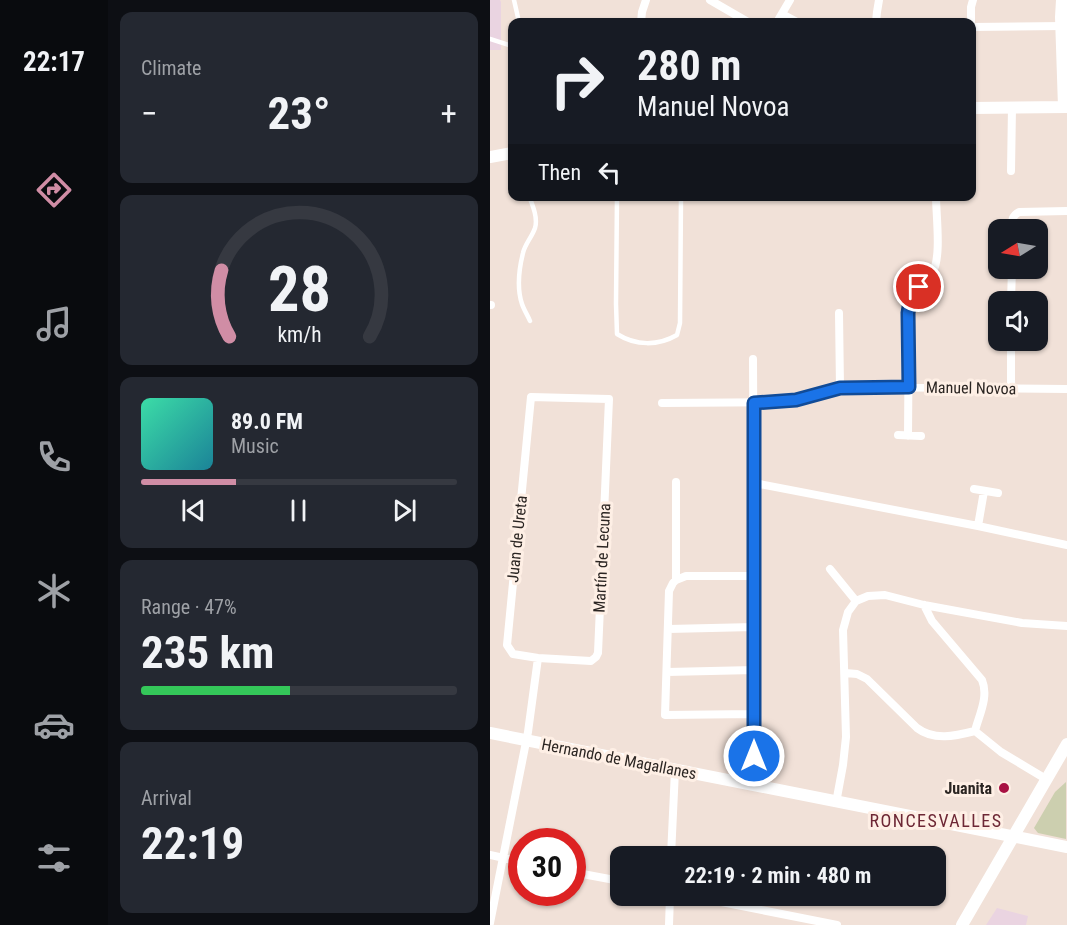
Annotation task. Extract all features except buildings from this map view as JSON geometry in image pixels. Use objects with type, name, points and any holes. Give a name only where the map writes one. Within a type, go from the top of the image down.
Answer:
[{"type":"main road","points":[[976,108],[1065,107],[1062,0]]},
{"type":"main road","points":[[490,157],[508,154]]},
{"type":"main road","name":"Hernando de Magallanes","points":[[490,733],[1066,847]]},
{"type":"main road","points":[[962,925],[1066,744]]},
{"type":"street","points":[[641,18],[646,0]]},
{"type":"street","points":[[710,0],[741,18]]},
{"type":"street","points":[[780,18],[790,0]]},
{"type":"street","points":[[876,18],[879,0]]},
{"type":"street","points":[[971,18],[973,0]]},
{"type":"street","points":[[782,14],[790,18]]},
{"type":"street","points":[[976,27],[1064,26]]},
{"type":"street","points":[[1011,171],[1012,107]]},
{"type":"street","points":[[908,436],[909,304],[936,266],[936,201]]},
{"type":"street","points":[[1012,219],[1019,212],[1066,211]]},
{"type":"street","points":[[839,309],[840,388]]},
{"type":"street","points":[[1011,351],[1011,388]]},
{"type":"street","points":[[753,359],[755,786]]},
{"type":"street","name":"Manuel Novoa","points":[[662,403],[754,403],[796,400],[840,388],[1066,389]]},
{"type":"street","name":"Martín de Lecuna","points":[[531,397],[609,399],[598,654],[587,662],[538,658]]},
{"type":"street","name":"Juan de Ureta","points":[[531,397],[506,641],[508,649],[513,654],[538,658]]},
{"type":"street","points":[[898,435],[921,436]]},
{"type":"street","points":[[676,482],[676,579],[669,591],[664,715],[754,714]]},
{"type":"street","points":[[754,483],[1066,545]]},
{"type":"street","points":[[974,489],[998,493]]},
{"type":"street","points":[[978,526],[984,491]]},
{"type":"street","points":[[830,569],[856,601]]},
{"type":"street","points":[[676,579],[686,576],[754,576]]},
{"type":"street","points":[[836,802],[846,737],[843,624],[856,601],[879,594],[924,605],[1022,623],[1066,626]]},
{"type":"street","points":[[924,605],[932,621],[982,680],[985,687],[984,700],[975,731]]},
{"type":"street","points":[[668,629],[754,627]]},
{"type":"street","points":[[490,923],[526,741],[538,658]]},
{"type":"street","points":[[667,672],[754,669]]},
{"type":"street","points":[[845,673],[857,674],[868,679],[924,734],[943,737],[975,731]]},
{"type":"street","points":[[975,731],[1001,752],[1046,779]]},
{"type":"street","points":[[671,846],[675,770]]},
{"type":"street","points":[[490,855],[508,859]]},
{"type":"street","points":[[586,875],[610,879]]},
{"type":"street","points":[[669,925],[670,906]]},
{"type":"street","points":[[741,906],[837,925]]},
{"type":"lane","points":[[514,0],[518,18]]},
{"type":"lane","points":[[490,39],[508,45]]},
{"type":"lane","points":[[530,321],[522,303],[519,281],[524,250],[535,229],[536,221],[531,201]]},
{"type":"lane","points":[[617,201],[617,334],[638,343],[657,343],[677,335],[680,323],[681,201]]},
{"type":"shaded area","points":[[490,0],[501,2],[501,50],[490,50]]},
{"type":"shaded area","points":[[997,908],[1028,916],[1026,925],[986,925]]},
{"type":"green space","points":[[1066,782],[1066,839],[1038,833],[1034,828],[1055,792]]},
{"type":"place","name":"Juanita","points":[[1004,788]]},
{"type":"district","name":"RONCESVALLES","points":[[936,820]]},
{"type":"route","points":[[754,756],[754,403],[796,400],[840,388],[909,387],[908,313],[909,304],[919,287]]}]
